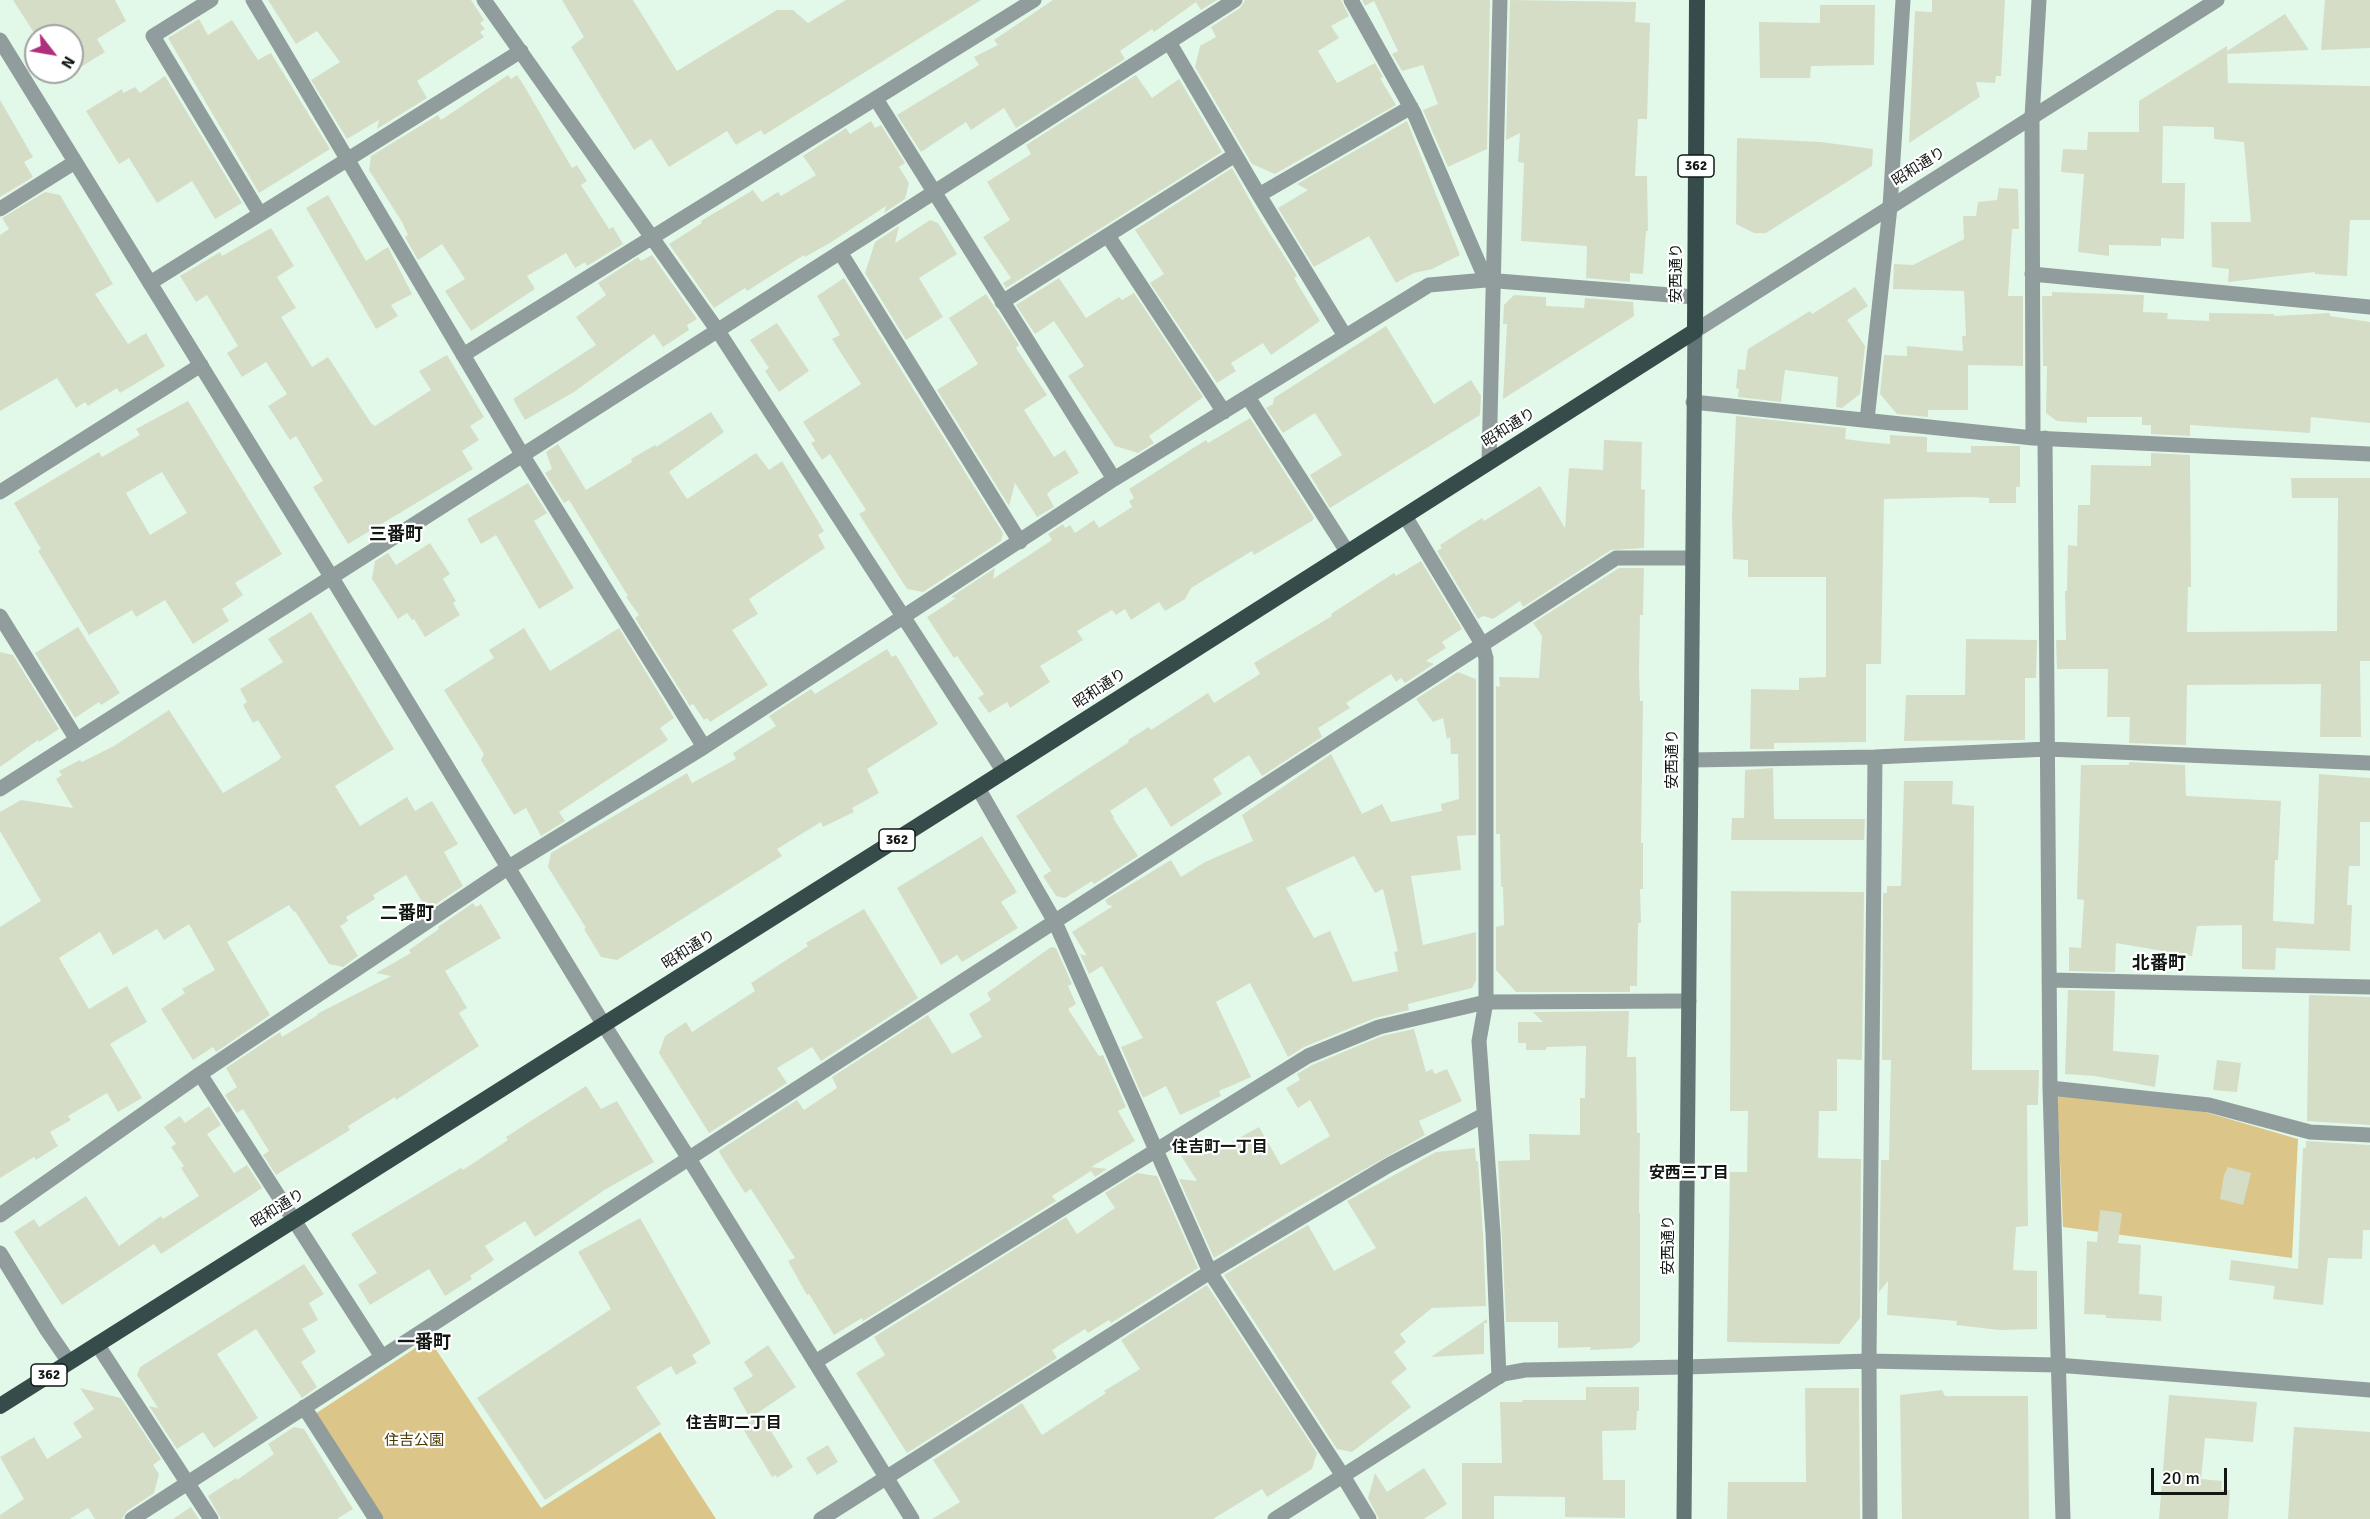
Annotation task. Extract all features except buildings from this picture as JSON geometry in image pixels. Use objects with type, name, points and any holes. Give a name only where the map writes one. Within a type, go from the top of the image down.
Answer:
[{"type":"highway","name":"昭和通り","points":[[0,1406],[1004,772],[1695,331]]},
{"type":"main road","name":"安西通り","points":[[1684,1519],[1697,0]]},
{"type":"street","points":[[211,0],[153,36],[260,214]]},
{"type":"street","points":[[253,0],[463,355],[704,747]]},
{"type":"street","points":[[484,0],[718,332],[1004,772]]},
{"type":"street","points":[[463,355],[1034,0]]},
{"type":"street","points":[[0,789],[1235,0]]},
{"type":"street","points":[[1351,0],[1411,107],[1490,280]]},
{"type":"street","points":[[1490,462],[1490,280],[1500,0]]},
{"type":"street","points":[[1867,420],[1890,207],[1903,0]]},
{"type":"street","points":[[2039,0],[2032,117],[2032,274],[2048,749],[2050,1088],[2063,1519]]},
{"type":"street","name":"昭和通り","points":[[1695,331],[2217,0]]},
{"type":"street","points":[[0,40],[604,1025],[912,1519]]},
{"type":"street","points":[[1169,42],[1345,336]]},
{"type":"street","points":[[150,283],[521,51]]},
{"type":"street","points":[[876,99],[1114,479]]},
{"type":"street","points":[[1259,195],[1411,107]]},
{"type":"street","points":[[1002,302],[1235,155]]},
{"type":"street","points":[[0,209],[75,162]]},
{"type":"street","points":[[1108,236],[1224,412]]},
{"type":"street","points":[[840,252],[1020,542]]},
{"type":"street","points":[[2032,274],[2370,307]]},
{"type":"street","points":[[0,1215],[200,1074],[509,867],[704,747],[1114,479],[1429,285],[1490,280],[1695,297]]},
{"type":"street","points":[[0,492],[201,365]]},
{"type":"street","points":[[1248,397],[1348,553]]},
{"type":"street","points":[[1694,402],[2039,438],[2370,454]]},
{"type":"street","points":[[1405,516],[1482,644],[1486,658],[1486,1002],[1479,1041],[1493,1233],[1499,1377]]},
{"type":"street","points":[[132,1519],[1616,558],[1692,558]]},
{"type":"street","points":[[0,616],[6,640],[76,740]]},
{"type":"street","points":[[1691,760],[1875,757],[2048,749],[2370,763]]},
{"type":"street","points":[[1870,1519],[1869,1361],[1875,757]]},
{"type":"street","points":[[978,788],[1055,922],[1210,1272],[1370,1519]]},
{"type":"street","points":[[2049,980],[2370,987]]},
{"type":"street","points":[[815,1362],[1308,1056],[1379,1028],[1486,1002],[1689,1000]]},
{"type":"street","points":[[200,1074],[382,1357]]},
{"type":"street","points":[[2050,1088],[2209,1105],[2310,1132],[2370,1135]]},
{"type":"street","points":[[821,1519],[1210,1272],[1389,1165],[1484,1115]]},
{"type":"street","points":[[0,1253],[69,1362]]},
{"type":"street","points":[[97,1344],[211,1519]]},
{"type":"street","points":[[1275,1519],[1499,1377],[1526,1370],[1869,1361],[2057,1365],[2370,1390]]},
{"type":"street","points":[[304,1407],[376,1519]]},
{"type":"green space","points":[[2057,1095],[2205,1112],[2298,1139],[2292,1258],[2063,1227]]},
{"type":"green space","name":"住吉公園","points":[[429,1339],[541,1508],[660,1432],[716,1519],[384,1519],[315,1414]]},
{"type":"district","name":"三番町","points":[[396,535]]},
{"type":"district","name":"二番町","points":[[407,914]]},
{"type":"district","name":"北番町","points":[[2159,964]]},
{"type":"district","name":"住吉町一丁目","points":[[1220,1148]]},
{"type":"district","name":"安西三丁目","points":[[1689,1174]]},
{"type":"district","name":"一番町","points":[[424,1343]]},
{"type":"district","name":"住吉町二丁目","points":[[734,1424]]}]
